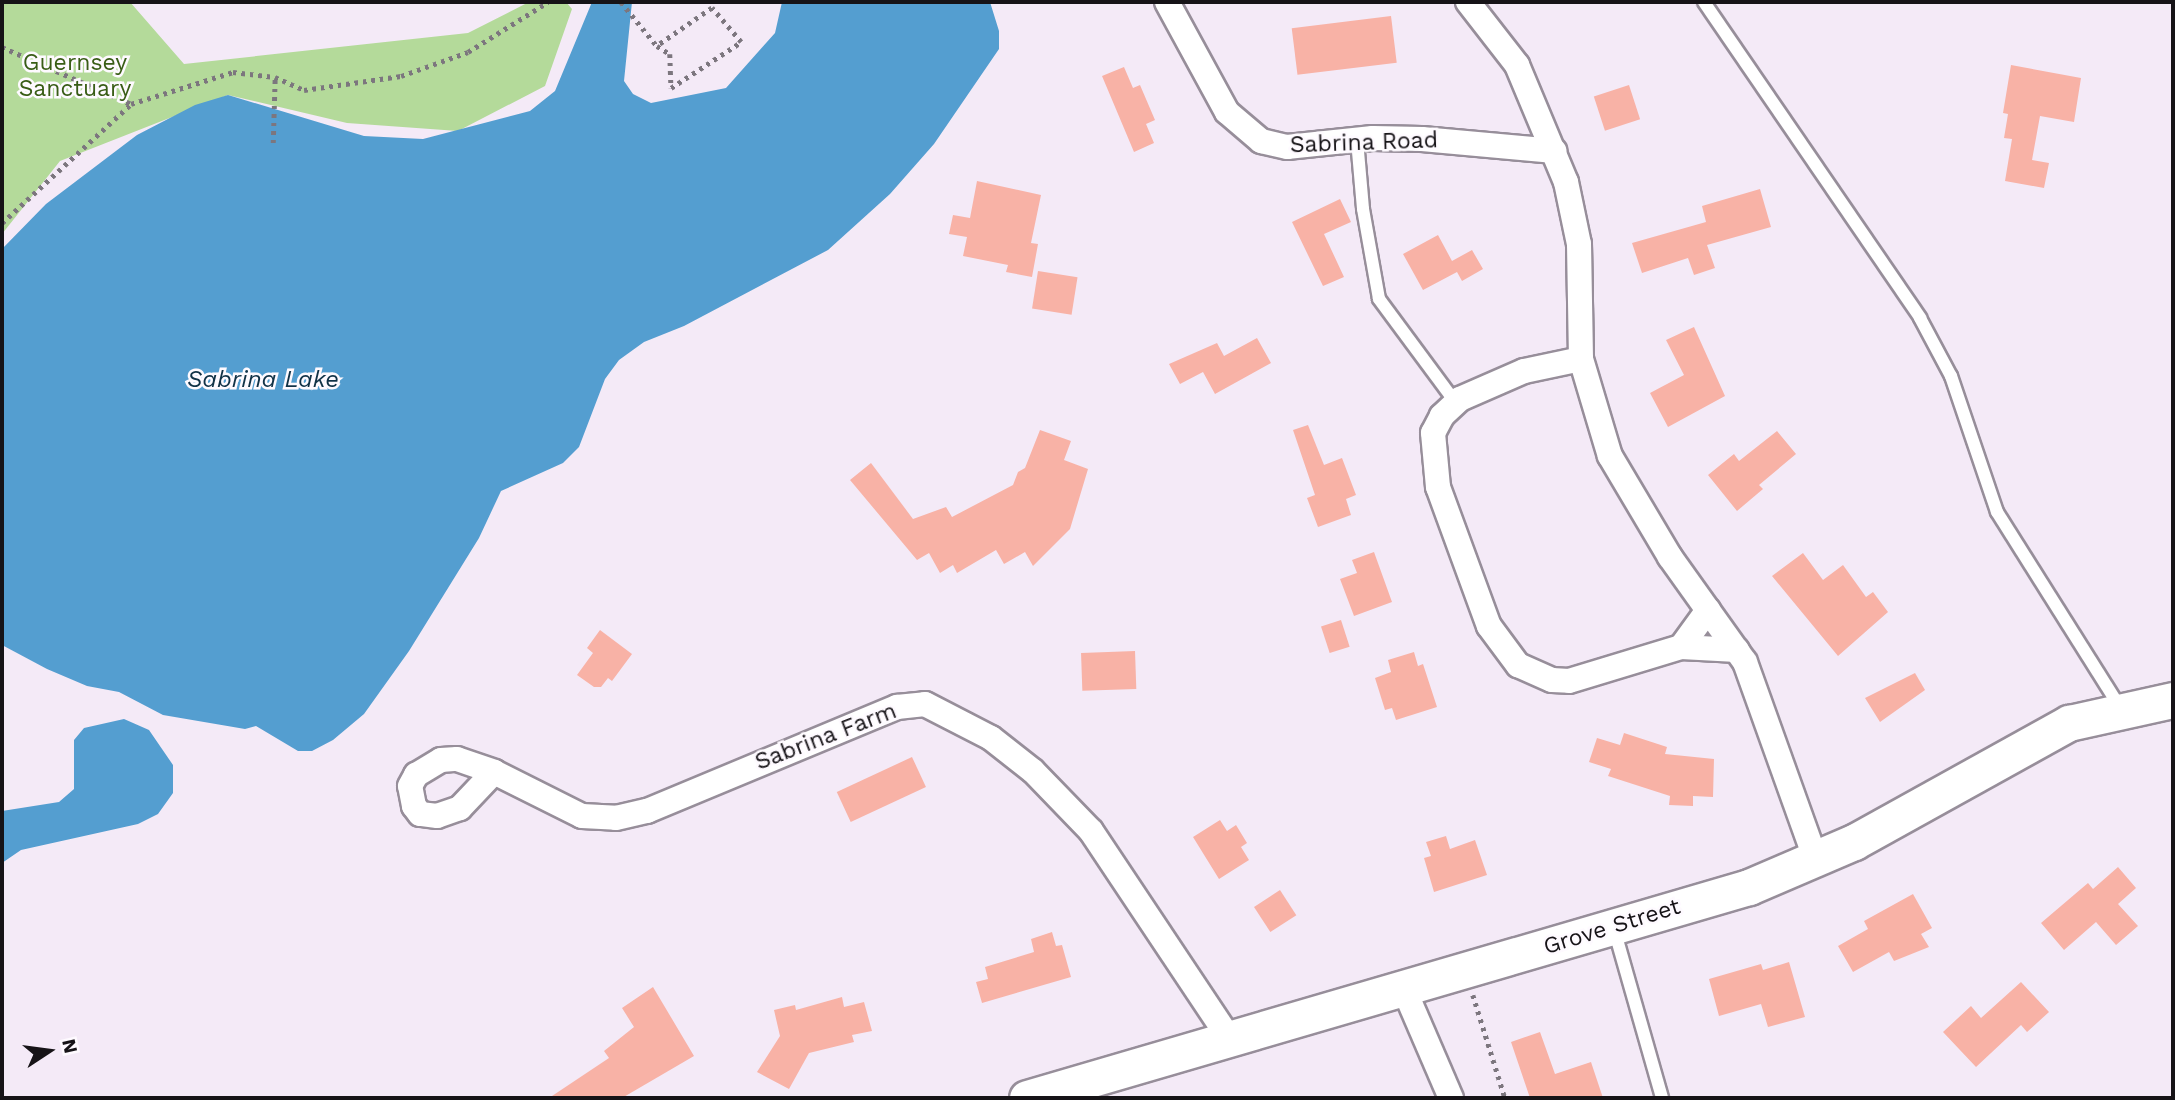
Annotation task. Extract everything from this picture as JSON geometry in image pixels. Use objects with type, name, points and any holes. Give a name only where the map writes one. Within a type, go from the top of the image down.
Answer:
[{"type":"street","name":"Sabrina Road","points":[[1167,2],[1195,59],[1227,112],[1248,134],[1287,147],[1357,140],[1457,141],[1554,151]]},
{"type":"street","points":[[1468,2],[1517,65],[1554,151],[1575,219],[1581,359],[1610,456],[1646,521],[1737,650],[1765,708],[1816,860]]},
{"type":"street","points":[[1581,359],[1524,371],[1456,403],[1442,416],[1433,433],[1438,487],[1475,599],[1506,652],[1535,674],[1569,681],[1681,647],[1737,650]]},
{"type":"street","points":[[1681,647],[1708,610]]},
{"type":"street","name":"Grove Street","points":[[1027,1098],[1231,1041],[1749,887],[1816,860],[2069,723],[2122,709],[2173,700]]},
{"type":"street","name":"Sabrina Farm","points":[[494,772],[582,816],[616,818],[647,811],[897,707],[925,704],[991,738],[1033,771],[1091,831],[1231,1041]]},
{"type":"street","points":[[1404,989],[1451,1098]]},
{"type":"lane","points":[[1704,2],[1920,318],[1951,376],[1997,512],[2122,709]]},
{"type":"lane","points":[[1357,140],[1363,209],[1379,299],[1456,403]]},
{"type":"lane","points":[[1613,926],[1662,1098]]},
{"type":"path","points":[[2,223],[131,104],[233,72],[275,77],[304,90],[401,76],[468,52],[548,2]]},
{"type":"path","points":[[621,2],[657,46],[670,54],[671,88],[741,42],[712,8],[657,46]]},
{"type":"path","points":[[2,47],[131,104]]},
{"type":"path","points":[[272,143],[275,77]]},
{"type":"path","points":[[1466,972],[1505,1098]]},
{"type":"green space","name":"Guernsey Sanctuary","points":[[2,2],[130,2],[184,64],[468,33],[529,2],[566,2],[572,9],[545,86],[458,131],[347,123],[228,95],[60,161],[2,234]]},
{"type":"water","name":"Sabrina Lake","points":[[592,2],[632,2],[624,81],[633,94],[651,103],[726,88],[775,33],[782,2],[990,2],[999,31],[999,49],[934,144],[890,194],[828,250],[684,326],[644,342],[619,360],[605,379],[579,447],[563,463],[501,491],[479,538],[409,651],[364,714],[333,740],[312,751],[298,751],[256,726],[245,729],[163,715],[119,692],[87,686],[47,669],[2,645],[2,249],[46,204],[137,135],[195,105],[228,95],[364,136],[423,139],[530,111],[555,91]]},
{"type":"water","points":[[124,719],[149,730],[173,765],[173,793],[158,814],[138,824],[21,850],[2,863],[2,811],[59,802],[74,789],[74,740],[84,728]]},
{"type":"building","points":[[1391,16],[1397,63],[1297,75],[1292,28]]},
{"type":"building","points":[[2011,65],[2081,78],[2074,122],[2040,116],[2032,160],[2049,163],[2044,188],[2005,181],[2012,139],[2004,138],[2008,114],[2003,113]]},
{"type":"building","points":[[1124,67],[1133,88],[1140,85],[1155,120],[1146,124],[1154,143],[1134,152],[1102,76]]},
{"type":"building","points":[[1629,85],[1640,119],[1605,131],[1594,96]]},
{"type":"building","points":[[977,181],[1041,195],[1031,243],[1038,244],[1032,277],[1006,272],[1008,265],[963,256],[967,237],[949,234],[953,215],[970,218]]},
{"type":"building","points":[[1760,189],[1771,227],[1707,245],[1715,268],[1694,275],[1688,258],[1642,273],[1632,243],[1706,222],[1702,206]]},
{"type":"building","points":[[1340,199],[1351,222],[1324,234],[1344,277],[1323,286],[1292,222]]},
{"type":"building","points":[[1438,235],[1452,261],[1472,250],[1483,269],[1462,281],[1457,272],[1423,290],[1403,254]]},
{"type":"building","points":[[1038,271],[1078,277],[1072,315],[1032,309]]},
{"type":"building","points":[[1694,327],[1725,396],[1668,427],[1650,393],[1684,375],[1666,340]]},
{"type":"building","points":[[1257,338],[1271,363],[1215,394],[1203,372],[1180,384],[1169,364],[1217,343],[1224,356]]},
{"type":"building","points":[[1308,425],[1324,465],[1342,458],[1356,495],[1346,499],[1351,515],[1318,527],[1307,498],[1315,495],[1293,430]]},
{"type":"building","points":[[1040,430],[1071,441],[1064,460],[1088,469],[1070,529],[1033,566],[1025,552],[1004,564],[996,550],[957,573],[953,565],[940,573],[929,553],[917,560],[850,480],[871,463],[913,519],[946,507],[952,517],[1013,485],[1018,472],[1025,468]]},
{"type":"building","points":[[1777,431],[1796,454],[1759,485],[1763,489],[1737,511],[1708,475],[1734,454],[1739,461]]},
{"type":"building","points":[[1374,552],[1392,602],[1354,616],[1340,579],[1357,573],[1352,560]]},
{"type":"building","points":[[1803,553],[1823,580],[1843,565],[1866,597],[1873,592],[1888,612],[1838,656],[1772,576]]},
{"type":"building","points":[[1341,620],[1350,647],[1330,653],[1321,626]]},
{"type":"building","points":[[600,630],[632,654],[612,681],[608,678],[601,687],[594,687],[577,675],[593,653],[587,648]]},
{"type":"building","points":[[1135,651],[1136,689],[1082,691],[1081,653]]},
{"type":"building","points":[[1414,652],[1418,666],[1423,664],[1437,707],[1396,720],[1392,708],[1385,710],[1375,678],[1391,672],[1388,660]]},
{"type":"building","points":[[1915,673],[1925,690],[1880,722],[1865,698]]},
{"type":"building","points":[[1624,733],[1667,747],[1665,754],[1714,759],[1713,797],[1693,796],[1693,806],[1669,805],[1670,796],[1608,776],[1611,769],[1589,762],[1597,738],[1620,745]]},
{"type":"building","points":[[912,757],[926,787],[851,822],[837,792]]},
{"type":"building","points":[[1220,820],[1227,831],[1236,825],[1247,843],[1241,847],[1249,860],[1219,879],[1193,837]]},
{"type":"building","points":[[1446,836],[1450,849],[1475,840],[1487,875],[1434,892],[1424,858],[1431,856],[1426,842]]},
{"type":"building","points":[[2118,867],[2136,888],[2118,904],[2138,926],[2116,945],[2096,922],[2064,950],[2041,923],[2088,883],[2093,889]]},
{"type":"building","points":[[1280,890],[1296,915],[1270,932],[1254,907]]},
{"type":"building","points":[[1913,894],[1932,928],[1921,934],[1929,947],[1894,961],[1889,952],[1853,972],[1838,946],[1868,929],[1864,921]]},
{"type":"building","points":[[1052,932],[1056,946],[1062,945],[1071,977],[982,1003],[976,982],[988,979],[985,967],[1034,952],[1031,939]]},
{"type":"building","points":[[1789,962],[1805,1017],[1768,1027],[1761,1004],[1719,1016],[1709,979],[1761,964],[1763,970]]},
{"type":"building","points":[[2021,982],[2049,1012],[2027,1032],[2021,1025],[1976,1067],[1943,1032],[1971,1006],[1981,1018]]},
{"type":"building","points":[[653,987],[694,1056],[622,1098],[549,1098],[609,1058],[604,1051],[634,1027],[622,1008]]},
{"type":"building","points":[[842,997],[844,1007],[864,1002],[872,1031],[852,1035],[854,1042],[809,1053],[789,1089],[757,1072],[780,1036],[774,1010],[795,1005],[796,1010]]},
{"type":"building","points":[[1540,1032],[1555,1074],[1591,1062],[1603,1098],[1530,1098],[1511,1042]]}]
